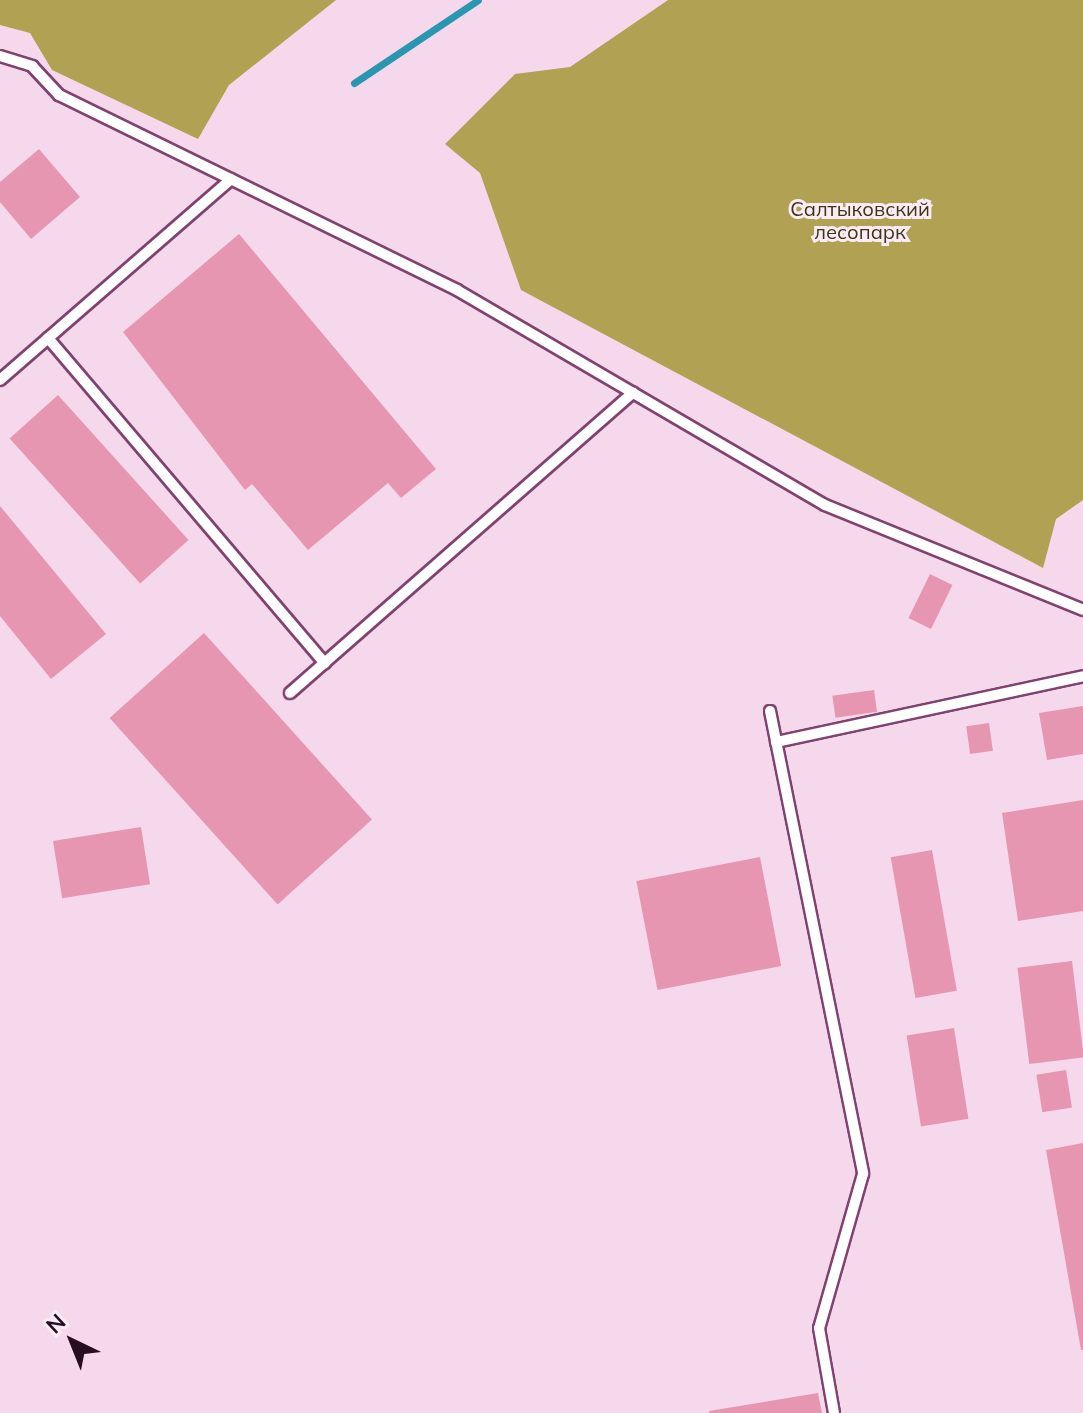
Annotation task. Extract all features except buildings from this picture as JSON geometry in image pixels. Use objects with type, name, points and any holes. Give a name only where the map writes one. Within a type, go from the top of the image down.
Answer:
[{"type":"lane","points":[[0,56],[32,66],[59,95],[457,290],[825,505],[1083,610]]},
{"type":"lane","points":[[0,380],[231,179]]},
{"type":"lane","points":[[48,338],[325,663]]},
{"type":"lane","points":[[290,693],[633,393]]},
{"type":"lane","points":[[776,742],[1083,676]]},
{"type":"lane","points":[[770,711],[863,1174],[819,1328],[834,1413]]},
{"type":"green space","points":[[0,0],[336,0],[229,85],[198,139],[52,70],[30,33],[0,25]]},
{"type":"green space","name":"Салтыковский лесопарк","points":[[668,0],[1083,0],[1083,500],[1056,519],[1043,568],[521,290],[480,173],[445,144],[515,74],[570,67]]},
{"type":"waterway","points":[[354,83],[478,0]]}]
